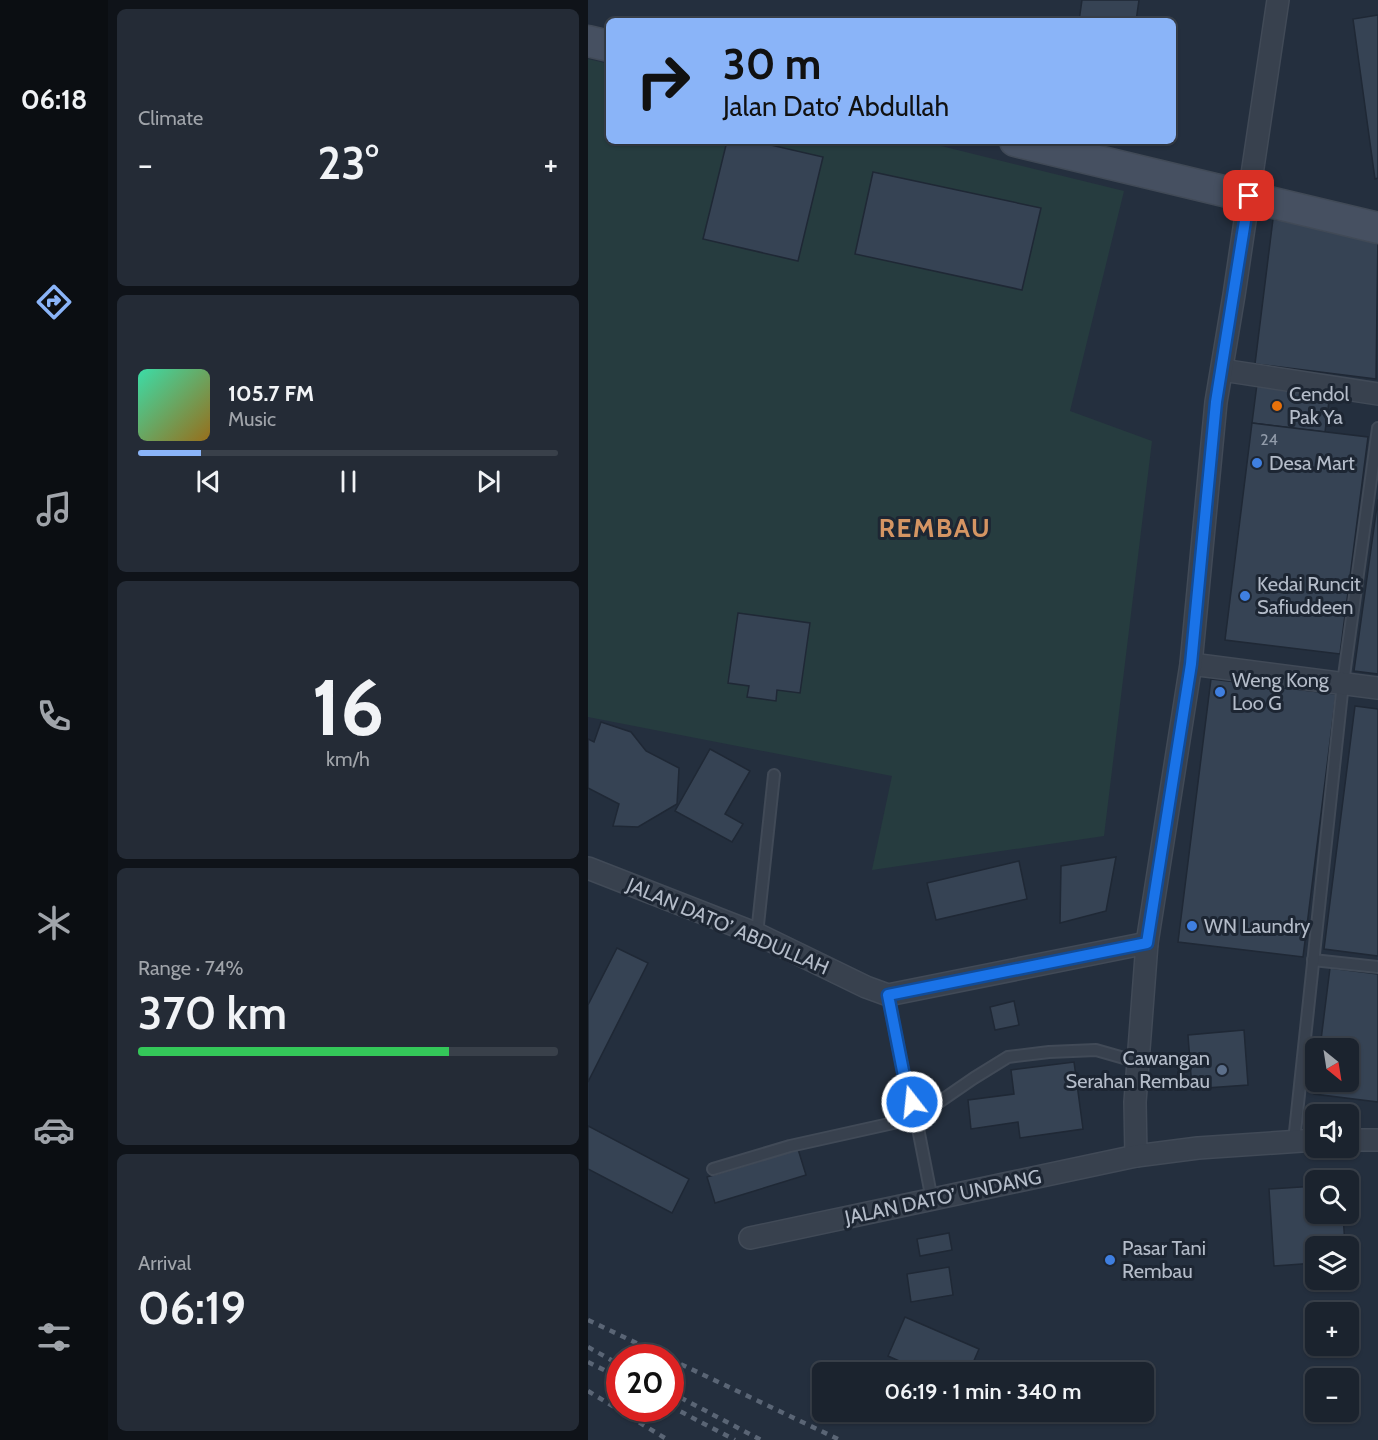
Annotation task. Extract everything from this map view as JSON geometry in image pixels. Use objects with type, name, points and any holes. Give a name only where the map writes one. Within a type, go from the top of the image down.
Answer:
[{"type":"street","points":[[1136,1156],[1135,1102],[1147,943],[1191,664],[1216,402],[1278,0]]},
{"type":"street","points":[[588,41],[606,45]]},
{"type":"street","points":[[1027,144],[1378,228]]},
{"type":"street","points":[[1222,370],[1378,394]]},
{"type":"street","points":[[1191,664],[1378,688]]},
{"type":"street","name":"JALAN DATO’ ABDULLAH","points":[[588,868],[757,934],[866,987],[888,995]]},
{"type":"street","points":[[888,995],[1147,943]]},
{"type":"street","name":"JALAN DATO’ UNDANG","points":[[750,1238],[1136,1156],[1198,1148],[1305,1140]]},
{"type":"street","points":[[1359,1140],[1378,1140]]},
{"type":"lane","points":[[1294,1141],[1343,683],[1378,428]]},
{"type":"lane","points":[[757,934],[774,775]]},
{"type":"lane","points":[[1313,960],[1378,967]]},
{"type":"lane","points":[[888,995],[932,1200]]},
{"type":"lane","points":[[712,1169],[790,1146],[916,1118],[1008,1057],[1096,1050],[1138,1062]]},
{"type":"green space","points":[[588,59],[606,63],[606,144],[933,144],[1124,191],[1070,411],[1152,441],[1104,836],[872,870],[892,776],[588,717]]},
{"type":"building","points":[[1082,0],[1139,0],[1136,18],[1079,18]]},
{"type":"building","points":[[1378,15],[1378,178],[1375,179],[1353,19]]},
{"type":"building","points":[[726,144],[766,144],[823,157],[798,261],[703,239]]},
{"type":"building","points":[[873,172],[1041,208],[1022,290],[855,254]]},
{"type":"building","points":[[1273,219],[1378,232],[1376,379],[1255,364]]},
{"type":"building","points":[[1257,384],[1330,393],[1325,432],[1252,423]]},
{"type":"building","points":[[1252,423],[1368,437],[1340,654],[1225,640]]},
{"type":"building","points":[[1378,499],[1378,674],[1354,671]]},
{"type":"building","points":[[738,613],[810,623],[800,693],[777,690],[776,701],[747,697],[749,686],[728,683]]},
{"type":"building","points":[[1211,679],[1336,694],[1303,957],[1178,942]]},
{"type":"building","points":[[1355,706],[1378,709],[1378,956],[1324,949]]},
{"type":"building","points":[[601,722],[631,732],[646,751],[679,768],[677,804],[638,827],[613,826],[619,804],[588,788],[588,739],[594,742]]},
{"type":"building","points":[[710,749],[750,771],[725,814],[743,824],[732,842],[675,811]]},
{"type":"building","points":[[1116,857],[1106,911],[1060,923],[1061,866]]},
{"type":"building","points":[[1019,861],[1027,899],[936,920],[927,883]]},
{"type":"building","points":[[617,948],[648,963],[588,1082],[588,1005]]},
{"type":"building","points":[[1330,968],[1378,974],[1378,1102],[1314,1094],[1314,1092],[1359,1092],[1359,1038],[1321,1038]]},
{"type":"building","points":[[1014,1001],[1019,1025],[995,1030],[990,1007]]},
{"type":"building","points":[[1244,1030],[1248,1085],[1192,1089],[1188,1035]]},
{"type":"building","points":[[1074,1062],[1083,1129],[1020,1138],[1018,1122],[971,1129],[968,1100],[1014,1094],[1011,1070]]},
{"type":"building","points":[[588,1126],[689,1179],[672,1213],[588,1169]]},
{"type":"building","points":[[798,1149],[806,1175],[715,1203],[707,1177]]},
{"type":"building","points":[[1305,1187],[1305,1224],[1344,1224],[1344,1236],[1305,1236],[1305,1264],[1274,1266],[1269,1189]]},
{"type":"building","points":[[949,1233],[952,1250],[920,1256],[917,1239]]},
{"type":"building","points":[[949,1267],[953,1295],[911,1302],[907,1274]]},
{"type":"building","points":[[905,1317],[979,1349],[973,1362],[902,1362],[888,1356]]},
{"type":"railway","points":[[588,1320],[639,1344]]},
{"type":"railway","points":[[588,1347],[606,1357]]},
{"type":"railway","points":[[588,1362],[606,1371]]},
{"type":"railway","points":[[684,1366],[840,1440]]},
{"type":"railway","points":[[588,1391],[668,1440]]},
{"type":"railway","points":[[684,1399],[761,1440]]},
{"type":"railway","points":[[684,1413],[735,1440]]},
{"type":"place","name":"Cendol Pak Ya","points":[[1277,406]]},
{"type":"place","name":"Desa Mart","points":[[1257,463]]},
{"type":"place","name":"Kedai Runcit Safiuddeen","points":[[1245,596]]},
{"type":"place","name":"Weng Kong Loo G","points":[[1220,692]]},
{"type":"place","name":"WN Laundry","points":[[1192,926]]},
{"type":"place","name":"Cawangan Serahan Rembau","points":[[1222,1070]]},
{"type":"place","name":"Pasar Tani Rembau","points":[[1110,1260]]},
{"type":"district","name":"REMBAU","points":[[935,528]]},
{"type":"route","points":[[912,1102],[903,1071],[888,995],[1147,943],[1191,664],[1216,402],[1249,196]]}]
